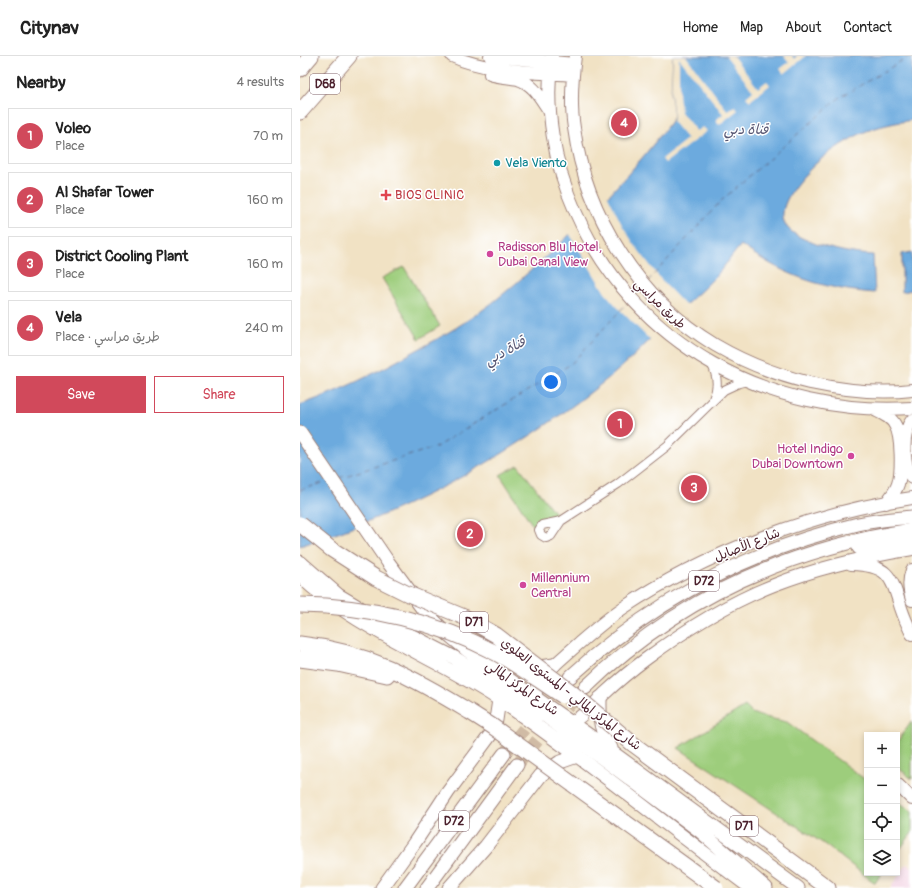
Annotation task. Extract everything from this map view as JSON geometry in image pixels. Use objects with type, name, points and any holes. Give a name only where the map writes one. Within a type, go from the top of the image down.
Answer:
[{"type":"highway","name":"D68","points":[[300,69],[312,56]]},
{"type":"highway","name":"D68","points":[[300,112],[349,56]]},
{"type":"highway","name":"شارع المركز المالي - المستوى العلوي","points":[[300,524],[336,553],[376,578],[406,593],[464,617],[496,635],[571,692],[633,744],[828,888]]},
{"type":"highway","points":[[300,605],[376,612],[426,625],[452,634],[496,653],[633,744]]},
{"type":"highway","points":[[300,644],[337,650],[366,658],[394,669],[470,712],[492,726],[716,888]]},
{"type":"highway","points":[[300,659],[356,667],[428,688]]},
{"type":"highway","points":[[699,876],[710,888]]},
{"type":"main road","name":"شارع المركز المالي","points":[[300,433],[388,562],[432,619],[455,640],[527,696],[571,722],[798,888]]},
{"type":"main road","points":[[859,524],[884,515],[912,508]]},
{"type":"main road","name":"شارع الأصايل","points":[[570,677],[627,628],[669,600],[713,576],[759,556],[807,539],[859,524],[912,517]]},
{"type":"main road","name":"D72","points":[[585,688],[635,643],[690,606],[716,591],[770,567],[812,552],[879,535],[912,530]]},
{"type":"main road","points":[[812,552],[829,552],[912,542]]},
{"type":"main road","points":[[300,562],[338,595],[527,696],[547,717],[700,831],[766,888]]},
{"type":"main road","name":"شارع المركز المالي","points":[[300,576],[319,593],[377,631],[437,662],[499,700],[577,756],[751,888]]},
{"type":"main road","points":[[480,659],[523,668],[554,665]]},
{"type":"main road","points":[[600,698],[601,725],[604,737],[614,753]]},
{"type":"main road","points":[[382,888],[448,792],[491,734],[496,720],[499,700]]},
{"type":"main road","name":"D72","points":[[405,888],[504,754]]},
{"type":"main road","points":[[449,888],[486,846],[541,775],[560,762],[577,756]]},
{"type":"main road","name":"D72","points":[[427,888],[517,765]]},
{"type":"street","points":[[452,56],[463,61],[483,66],[551,64],[574,65]]},
{"type":"street","points":[[490,56],[509,57],[551,64]]},
{"type":"street","name":"طريق مراسي","points":[[551,64],[550,112],[553,137],[561,174],[572,205],[596,251],[616,280],[638,306],[659,326],[708,362],[747,381],[781,393],[809,401],[831,405],[874,409],[912,408]]},
{"type":"street","name":"طريق مراسي","points":[[574,65],[572,101],[576,141],[582,168],[599,213],[614,242],[632,269],[653,294],[676,317],[715,345],[778,374],[821,385],[866,391],[912,390]]},
{"type":"street","points":[[483,66],[485,70],[492,74],[518,79],[529,85],[537,92],[550,112]]},
{"type":"street","points":[[708,362],[714,369],[717,382],[715,396],[712,402]]},
{"type":"street","points":[[561,521],[618,484],[652,459],[727,388],[747,381]]},
{"type":"street","points":[[874,409],[889,418],[895,424],[900,445],[900,478],[896,490],[886,503]]},
{"type":"street","points":[[912,420],[908,425],[905,436],[906,464],[912,478]]},
{"type":"street","name":"شارع الأصايل","points":[[527,696],[535,691],[537,685],[554,665],[594,630],[621,609],[650,591],[745,545],[800,525],[837,514],[912,498]]},
{"type":"street","points":[[547,717],[561,722],[571,722],[580,717],[628,673],[689,629],[723,609],[774,585],[800,575],[838,564],[912,548]]},
{"type":"street","points":[[838,564],[866,565],[882,570],[893,583],[912,634]]},
{"type":"street","points":[[912,570],[909,580],[909,589],[912,600]]},
{"type":"street","points":[[912,793],[898,785],[912,799]]},
{"type":"shaded area","points":[[907,864],[912,867],[912,888],[890,888],[900,876]]},
{"type":"green space","points":[[404,267],[440,326],[419,339],[382,278]]},
{"type":"green space","points":[[518,465],[557,516],[542,519],[533,526],[500,475]]},
{"type":"green space","points":[[745,706],[752,713],[787,722],[864,779],[864,875],[824,844],[678,748]]},
{"type":"green space","points":[[912,721],[912,779],[900,769],[900,738]]},
{"type":"green space","points":[[900,803],[912,811],[912,833],[900,849]]},
{"type":"green space","points":[[866,876],[880,876],[875,883]]},
{"type":"water","name":"قناة دبي","points":[[673,56],[912,56],[912,120],[887,125],[862,133],[830,152],[799,181],[792,190],[783,210],[783,219],[787,227],[793,233],[801,237],[816,244],[837,250],[873,255],[875,293],[838,288],[804,279],[773,265],[741,245],[716,276],[616,372],[543,427],[505,452],[426,495],[343,531],[300,546],[300,405],[330,394],[373,374],[455,328],[492,303],[554,250],[589,216],[644,156],[674,117],[671,94]]},
{"type":"water","points":[[912,252],[912,290],[902,292],[902,254]]},
{"type":"pier","points":[[673,56],[686,56],[727,110],[735,106],[738,110],[719,125],[716,120],[723,114],[679,58],[679,94],[681,112],[696,131],[703,127],[707,131],[665,163],[662,159],[687,139],[672,121],[674,117],[671,94]]},
{"type":"pier","points":[[726,56],[733,56],[758,88],[767,81],[770,85],[750,101],[746,97],[753,91]]},
{"type":"pier","points":[[784,56],[792,56],[794,59],[797,56],[806,56],[784,74],[780,69],[789,62]]},
{"type":"pier","points":[[607,194],[622,225],[634,244],[662,281],[686,306],[651,341],[605,293],[569,233]]},
{"type":"ferry route","points":[[648,281],[722,200],[839,98],[910,56]]},
{"type":"ferry route","points":[[636,294],[640,289]]},
{"type":"ferry route","points":[[339,478],[436,447],[571,364],[628,302]]},
{"type":"ferry route","points":[[300,490],[326,482]]},
{"type":"tunnel","points":[[504,754],[535,715],[563,684]]},
{"type":"tunnel","points":[[517,765],[550,725],[583,690]]},
{"type":"place","name":"Vela","points":[[624,123]]},
{"type":"place","name":"Vela Viento","points":[[497,163]]},
{"type":"place","name":"BIOS CLINIC","points":[[386,195]]},
{"type":"place","name":"Radisson Blu Hotel, Dubai Canal View","points":[[490,254]]},
{"type":"place","name":"Voleo","points":[[620,424]]},
{"type":"place","name":"Hotel Indigo Dubai Downtown","points":[[851,456]]},
{"type":"place","name":"District Cooling Plant","points":[[694,488]]},
{"type":"place","name":"Al Shafar Tower","points":[[470,534]]},
{"type":"place","name":"Millennium Central","points":[[523,585]]}]
